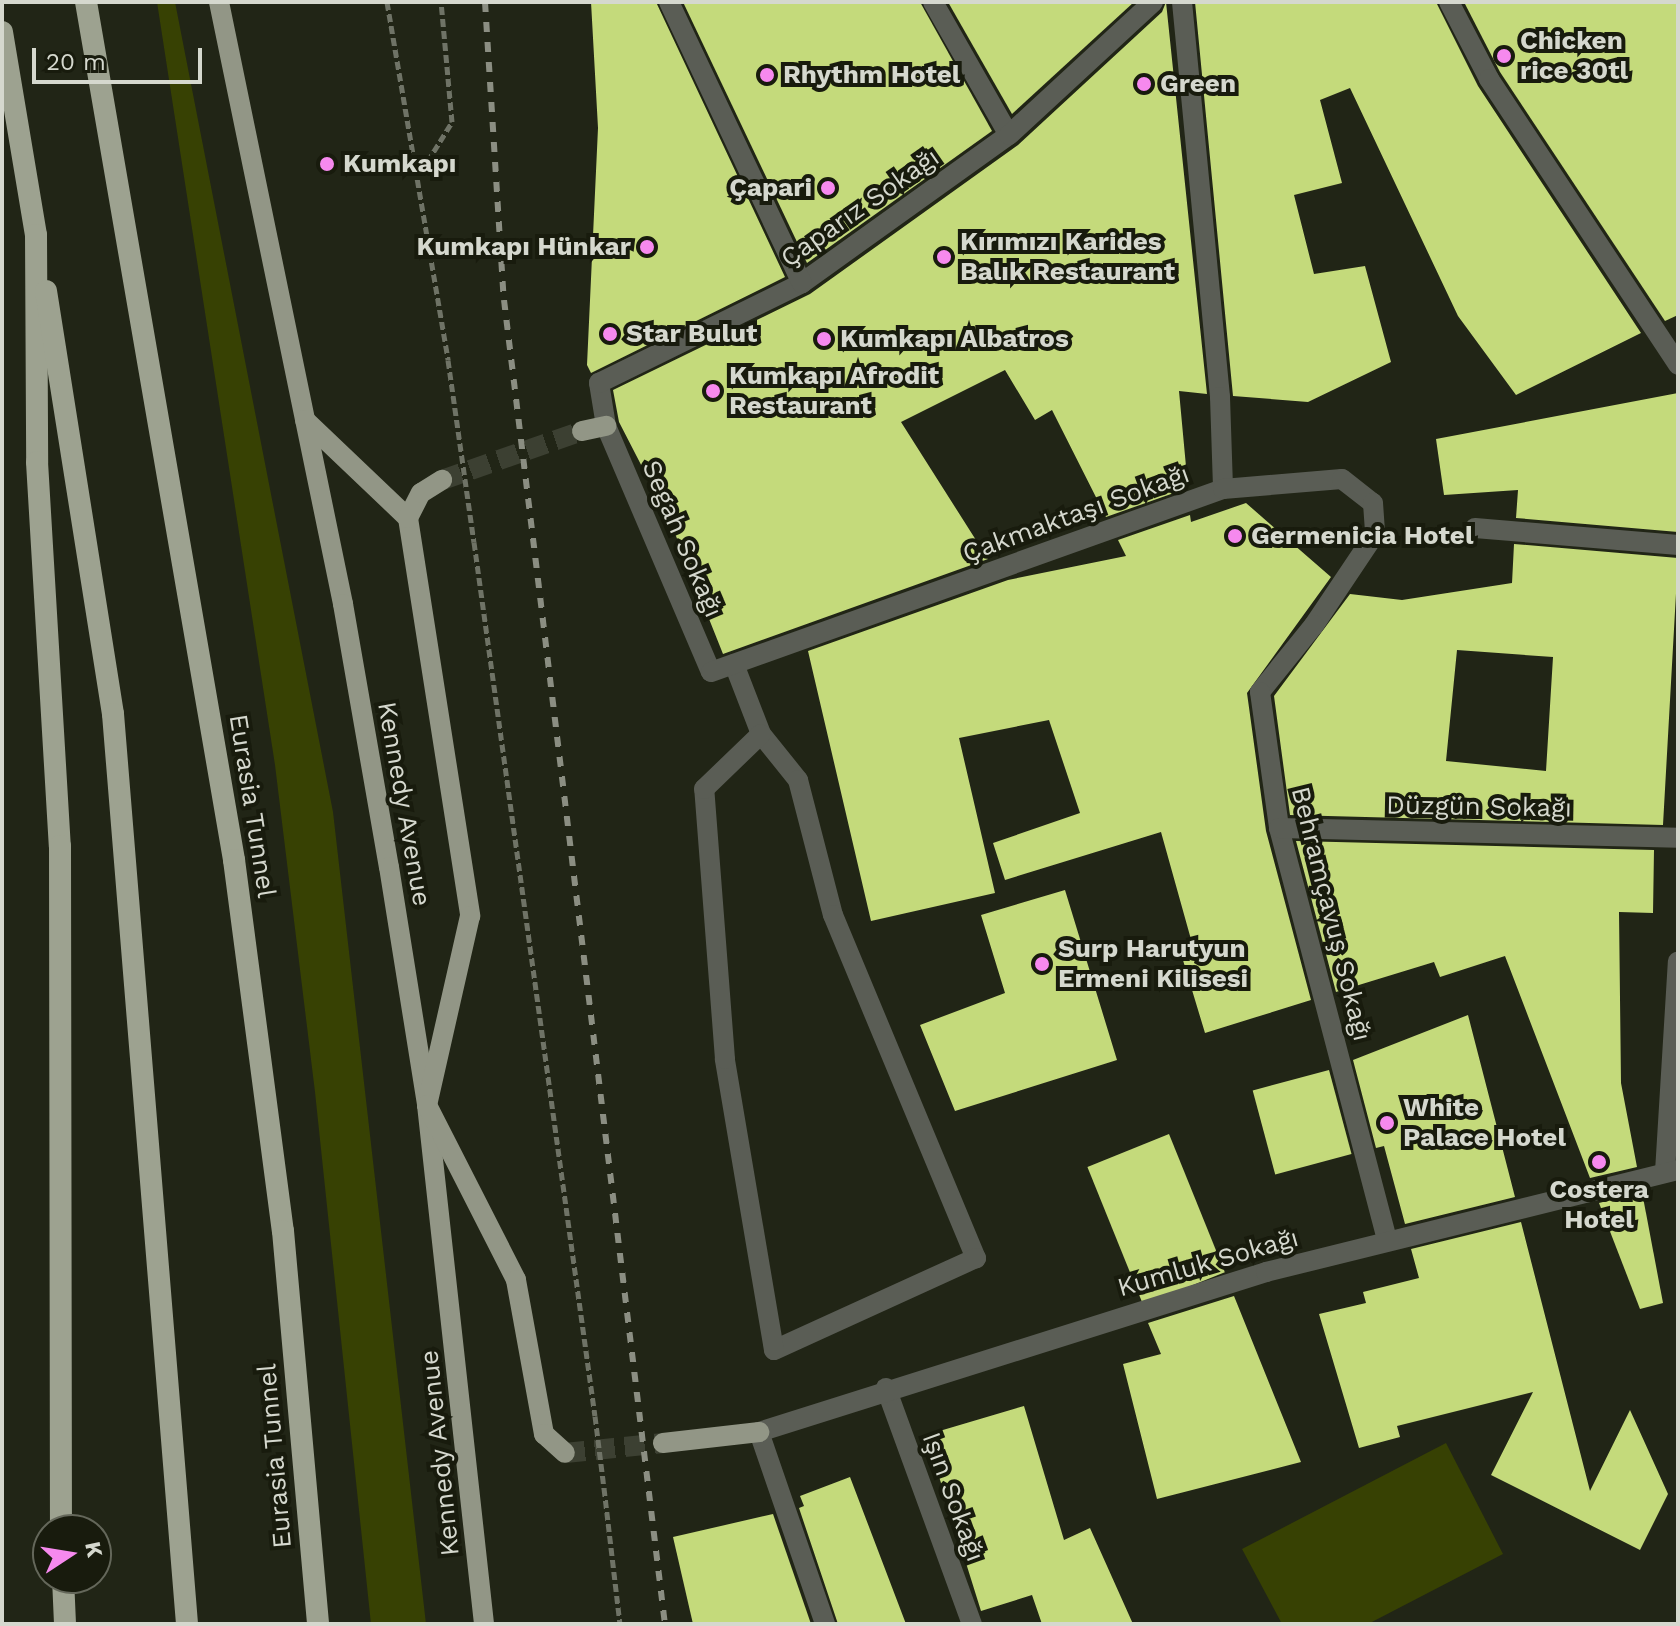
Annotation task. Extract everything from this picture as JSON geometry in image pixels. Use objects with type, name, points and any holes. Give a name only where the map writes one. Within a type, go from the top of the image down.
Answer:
[{"type":"highway","name":"Eurasia Tunnel","points":[[86,2],[234,860],[283,1231],[318,1624]]},
{"type":"highway","points":[[2,32],[113,714],[187,1624]]},
{"type":"highway","points":[[36,235],[37,462],[60,846],[61,1514]]},
{"type":"highway","points":[[64,1594],[65,1624]]},
{"type":"main road","name":"Kennedy Avenue","points":[[219,2],[343,604],[427,1105],[484,1624]]},
{"type":"main road","points":[[305,420],[408,518]]},
{"type":"main road","points":[[582,431],[606,426]]},
{"type":"main road","points":[[442,480],[421,493],[408,518],[470,916],[427,1105],[516,1280],[544,1434],[565,1453]]},
{"type":"main road","points":[[663,1443],[759,1432]]},
{"type":"street","points":[[669,2],[802,283]]},
{"type":"street","points":[[933,2],[1009,135]]},
{"type":"street","name":"Çaparız Sokağı","points":[[606,426],[599,383],[802,283],[1009,135],[1153,2]]},
{"type":"street","name":"Çakmaktaşı Sokağı","points":[[711,672],[1223,489],[1220,397],[1182,2]]},
{"type":"street","points":[[1449,2],[1489,79],[1678,365]]},
{"type":"street","name":"Segah Sokağı","points":[[606,426],[711,672]]},
{"type":"street","name":"Behramçavuş Sokağı","points":[[1223,489],[1342,479],[1373,503],[1375,534],[1314,625],[1260,692],[1279,828],[1387,1240]]},
{"type":"street","points":[[1475,528],[1678,545]]},
{"type":"street","points":[[734,664],[761,734],[798,780],[833,915],[976,1258],[774,1350],[725,1059],[704,789],[761,734]]},
{"type":"street","name":"Düzgün Sokağı","points":[[1279,828],[1678,838]]},
{"type":"street","points":[[1672,1171],[1678,961]]},
{"type":"street","name":"Kumluk Sokağı","points":[[759,1432],[886,1388],[1266,1272],[1672,1171]]},
{"type":"street","name":"Işın Sokağı","points":[[886,1388],[972,1624]]},
{"type":"street","points":[[759,1432],[825,1624]]},
{"type":"path","points":[[387,2],[420,173],[448,360],[595,1416],[620,1624]]},
{"type":"path","points":[[420,173],[452,122],[441,2]]},
{"type":"green space","points":[[157,2],[175,2],[333,812],[426,1624],[371,1624],[315,1092],[275,765]]},
{"type":"green space","points":[[1446,1443],[1503,1554],[1368,1624],[1282,1624],[1242,1549]]},
{"type":"building","points":[[591,2],[656,2],[785,277],[591,373],[587,365],[598,128]]},
{"type":"building","points":[[683,2],[920,2],[992,131],[807,263]]},
{"type":"building","points":[[948,2],[1134,2],[1012,114]]},
{"type":"building","points":[[1166,2],[1207,394],[1179,391],[1188,488],[1106,517],[1052,410],[1035,420],[1005,370],[901,422],[988,559],[723,654],[670,521],[619,422],[613,390],[810,294],[1018,145],[1162,12]]},
{"type":"building","points":[[1195,2],[1436,2],[1478,86],[1641,333],[1516,395],[1458,316],[1350,88],[1320,100],[1342,183],[1294,195],[1314,274],[1365,266],[1391,362],[1308,402],[1233,396]]},
{"type":"building","points":[[1464,2],[1678,2],[1678,315],[1665,321],[1500,72]]},
{"type":"building","points":[[1678,393],[1678,532],[1516,518],[1518,490],[1444,495],[1436,439]]},
{"type":"building","points":[[1246,503],[1331,577],[1247,693],[1266,831],[1311,1000],[1205,1033],[1179,947],[1192,943],[1161,832],[1005,880],[993,843],[1080,813],[1049,720],[959,738],[995,893],[871,921],[808,651],[1008,580],[1126,556],[1118,540],[1190,515],[1191,522]]},
{"type":"building","points":[[1514,544],[1678,558],[1663,825],[1290,815],[1274,696],[1350,594],[1402,600],[1512,583]],"holes":[[[1457,650],[1553,657],[1546,771],[1446,761]]]},
{"type":"building","points":[[1296,841],[1654,850],[1653,913],[1619,912],[1621,1083],[1637,1167],[1590,1178],[1505,956],[1440,977],[1434,962],[1336,992]]},
{"type":"building","name":"Surp Harutyun Ermeni Kilisesi","points":[[1065,890],[1117,1060],[955,1111],[920,1025],[1005,993],[981,915]]},
{"type":"building","points":[[1468,1015],[1515,1197],[1405,1224],[1384,1146],[1376,1148],[1353,1060]]},
{"type":"building","points":[[1329,1070],[1352,1154],[1275,1174],[1253,1090]]},
{"type":"building","points":[[1169,1134],[1225,1272],[1143,1305],[1087,1167]]},
{"type":"building","points":[[1642,1192],[1663,1303],[1640,1309],[1599,1203]]},
{"type":"building","points":[[1521,1222],[1590,1491],[1630,1410],[1668,1494],[1640,1550],[1491,1475],[1533,1392],[1397,1426],[1400,1437],[1359,1448],[1319,1314],[1366,1303],[1363,1292],[1419,1278],[1411,1249]]},
{"type":"building","points":[[1234,1296],[1301,1462],[1157,1499],[1123,1364],[1161,1354],[1148,1323]]},
{"type":"building","points":[[1024,1406],[1064,1540],[1090,1528],[1133,1624],[1042,1624],[1032,1595],[981,1611],[926,1435]]},
{"type":"building","points":[[850,1477],[906,1624],[838,1624],[799,1508],[804,1506],[800,1496]]},
{"type":"building","points":[[773,1514],[811,1624],[693,1624],[673,1537]]},
{"type":"tunnel","points":[[442,480],[582,431]]},
{"type":"tunnel","points":[[565,1453],[663,1443]]},
{"type":"railway","points":[[485,2],[504,300],[665,1624]]},
{"type":"place","name":"Chicken rice 30tl","points":[[1504,56]]},
{"type":"place","name":"Rhythm Hotel","points":[[767,75]]},
{"type":"place","name":"Green","points":[[1144,84]]},
{"type":"place","name":"Kumkapı","points":[[327,164]]},
{"type":"place","name":"Çapari","points":[[828,188]]},
{"type":"place","name":"Kumkapı Hünkar","points":[[647,247]]},
{"type":"place","name":"Kırımızı Karides Balık Restaurant","points":[[944,257]]},
{"type":"place","name":"Star Bulut","points":[[610,334]]},
{"type":"place","name":"Kumkapı Albatros","points":[[824,339]]},
{"type":"place","name":"Kumkapı Afrodit Restaurant","points":[[713,391]]},
{"type":"place","name":"Germenicia Hotel","points":[[1235,536]]},
{"type":"place","name":"Surp Harutyun Ermeni Kilisesi","points":[[1042,964]]},
{"type":"place","name":"White Palace Hotel","points":[[1387,1123]]},
{"type":"place","name":"Costera Hotel","points":[[1599,1162]]}]
